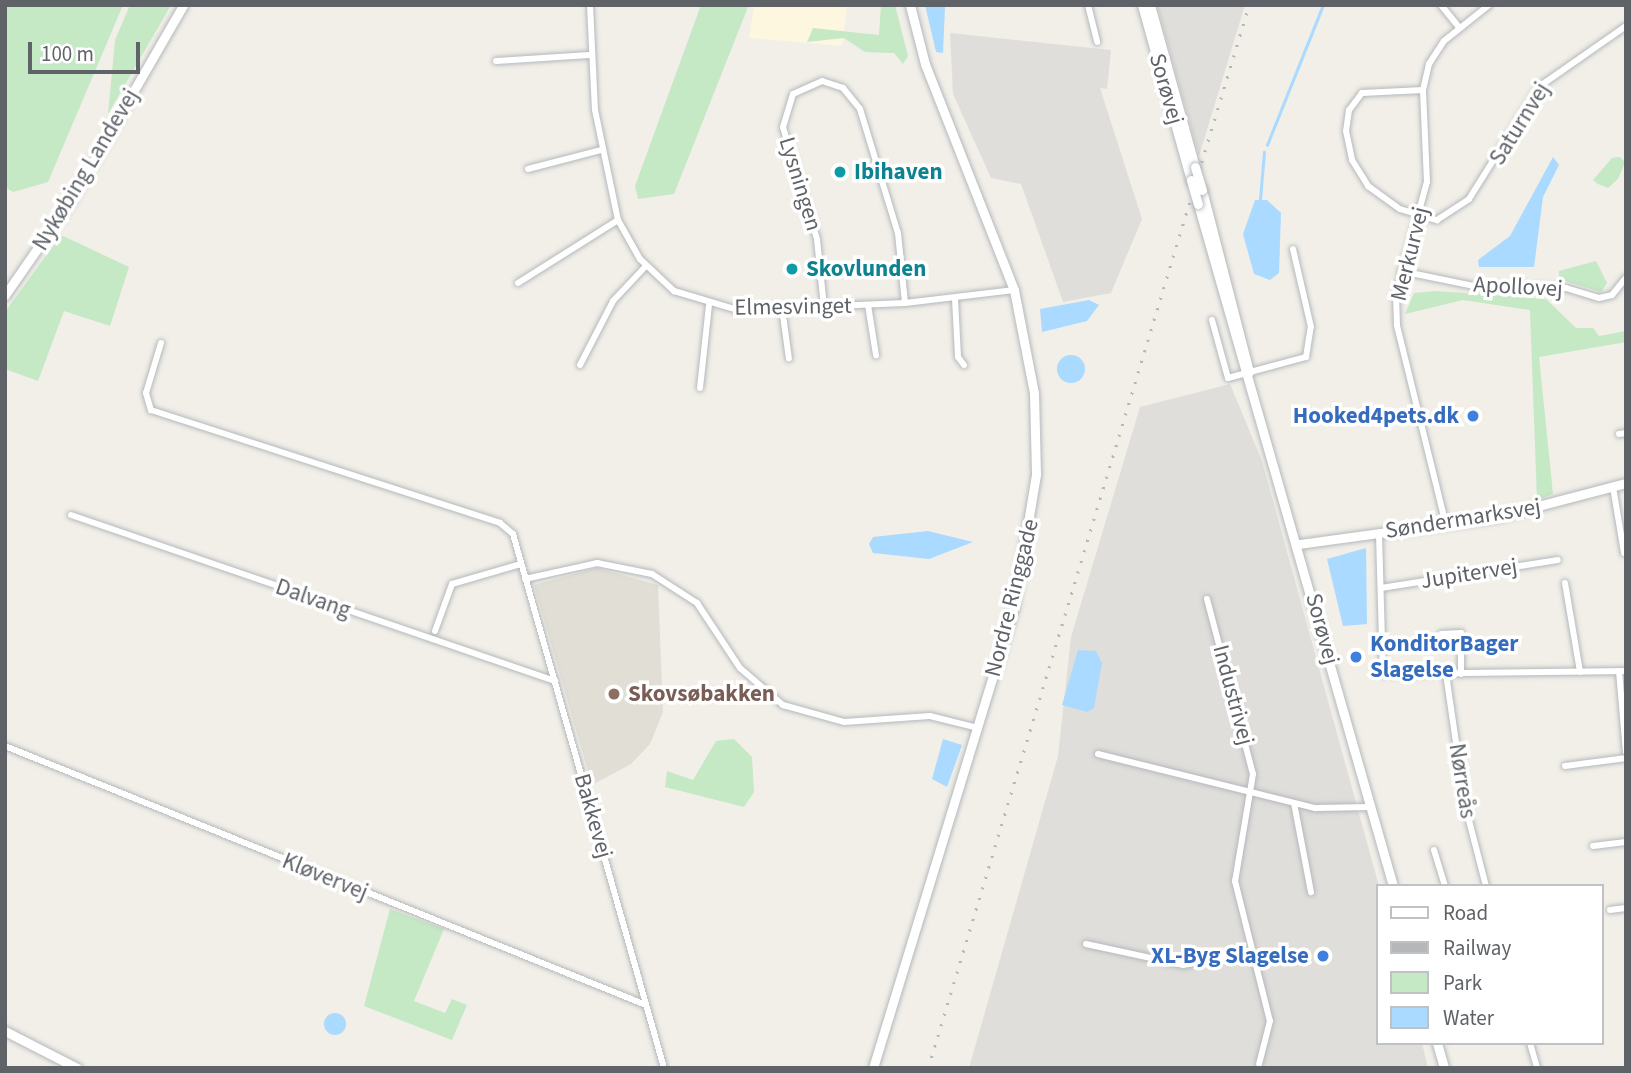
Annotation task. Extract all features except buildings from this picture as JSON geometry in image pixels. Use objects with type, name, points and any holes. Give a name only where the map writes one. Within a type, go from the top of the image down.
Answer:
[{"type":"street","name":"Nykøbing Landevej","points":[[5,295],[70,201],[183,5]]},
{"type":"street","name":"Elmesvinget","points":[[590,5],[590,55],[601,150],[618,220],[646,266],[674,291],[709,305],[782,308],[905,303],[1014,290]]},
{"type":"street","name":"Nordre Ringgade","points":[[873,1068],[978,728],[1026,556],[1036,474],[1034,393],[1014,290],[925,64],[910,5]]},
{"type":"street","points":[[1088,5],[1097,42]]},
{"type":"street","name":"Sorøvej","points":[[1142,5],[1299,544],[1392,884]]},
{"type":"street","name":"Sorøvej","points":[[1150,5],[1202,190],[1249,373]]},
{"type":"street","points":[[1441,5],[1459,27]]},
{"type":"street","name":"Merkurvej","points":[[1447,525],[1397,325],[1401,271],[1418,216],[1428,169],[1423,90],[1436,51],[1459,27],[1489,5]]},
{"type":"street","name":"Saturnvej","points":[[1418,216],[1443,218],[1469,199],[1539,86],[1626,26]]},
{"type":"street","points":[[496,61],[590,55]]},
{"type":"street","name":"Lysningen","points":[[824,307],[817,239],[783,127],[793,94],[821,81],[844,88],[860,109],[898,233],[905,303]]},
{"type":"street","points":[[1418,216],[1368,186],[1352,160],[1346,124],[1351,105],[1368,90],[1423,90]]},
{"type":"street","points":[[528,169],[601,150]]},
{"type":"street","points":[[518,283],[618,220]]},
{"type":"street","points":[[1212,320],[1228,378],[1306,357],[1311,327],[1293,249]]},
{"type":"street","points":[[580,365],[613,301],[646,266]]},
{"type":"street","name":"Apollovej","points":[[1401,271],[1474,286],[1566,289],[1599,298],[1612,295],[1626,278]]},
{"type":"street","points":[[955,299],[958,357],[964,365]]},
{"type":"street","points":[[700,388],[709,305]]},
{"type":"street","points":[[868,305],[876,355]]},
{"type":"street","points":[[782,308],[789,359]]},
{"type":"street","name":"Bakkevej","points":[[161,343],[146,393],[151,410],[500,523],[513,534],[663,1068]]},
{"type":"street","name":"Søndermarksvej","points":[[1299,544],[1447,525],[1626,483]]},
{"type":"street","points":[[1613,487],[1624,553]]},
{"type":"street","name":"Dalvang","points":[[72,515],[555,681]]},
{"type":"street","points":[[1379,534],[1383,674],[1622,671],[1626,752]]},
{"type":"street","name":"Jupitervej","points":[[1381,588],[1558,560]]},
{"type":"street","points":[[525,579],[597,563],[652,574],[697,603],[740,668],[783,705],[844,722],[919,715],[978,728]]},
{"type":"street","points":[[436,631],[453,584],[521,564]]},
{"type":"street","points":[[1565,583],[1580,672]]},
{"type":"street","name":"Industrivej","points":[[1207,599],[1251,758],[1253,792],[1235,881],[1270,1021],[1259,1064]]},
{"type":"street","points":[[1441,634],[1461,634],[1461,674]]},
{"type":"street","name":"Nørreås","points":[[1446,674],[1465,805],[1485,884]]},
{"type":"street","name":"Kløvervej","points":[[5,746],[646,1005]]},
{"type":"street","points":[[1098,754],[1294,803],[1336,811],[1371,807]]},
{"type":"street","points":[[1565,766],[1626,758]]},
{"type":"street","points":[[1294,803],[1311,892]]},
{"type":"street","points":[[1593,846],[1626,842]]},
{"type":"street","points":[[1434,850],[1444,884]]},
{"type":"street","points":[[1610,910],[1626,908]]},
{"type":"street","points":[[1086,944],[1183,965],[1251,953]]},
{"type":"street","points":[[5,1031],[77,1068]]},
{"type":"street","points":[[1438,1045],[1444,1068]]},
{"type":"street","points":[[1531,1045],[1537,1068]]},
{"type":"shaded area","points":[[754,5],[847,5],[842,46],[749,38]]},
{"type":"shaded area","points":[[1157,5],[1245,5],[1199,156]]},
{"type":"shaded area","points":[[950,33],[1111,50],[1107,89],[1100,88],[1142,219],[1111,293],[1063,302],[1021,184],[991,178],[953,94]]},
{"type":"shaded area","points":[[1230,384],[1262,461],[1378,884],[1376,884],[1376,1045],[1422,1045],[1428,1068],[969,1068],[1058,756],[1071,637],[1140,407]]},
{"type":"shaded area","name":"Skovsøbakken","points":[[597,568],[658,585],[663,712],[650,744],[631,764],[592,785],[534,585]]},
{"type":"green space","points":[[5,5],[123,5],[48,182],[13,192],[5,187]]},
{"type":"green space","points":[[130,5],[171,5],[108,114],[115,40]]},
{"type":"green space","points":[[701,5],[748,7],[674,194],[638,199],[635,186]]},
{"type":"green space","points":[[881,5],[895,5],[908,56],[903,64],[894,53],[865,52],[844,38],[807,42],[813,28],[879,35]]},
{"type":"green space","points":[[1620,157],[1625,162],[1618,179],[1608,188],[1593,180],[1612,158]]},
{"type":"green space","points":[[61,235],[129,267],[110,326],[64,311],[38,381],[5,369],[5,312]]},
{"type":"green space","points":[[1596,261],[1607,283],[1601,292],[1559,279],[1559,271]]},
{"type":"green space","points":[[1436,291],[1546,299],[1576,328],[1593,328],[1599,336],[1626,331],[1626,342],[1539,357],[1553,494],[1537,500],[1530,310],[1463,300],[1405,314],[1414,293]]},
{"type":"green space","points":[[734,739],[752,757],[754,792],[744,807],[665,787],[667,771],[693,780],[716,741]]},
{"type":"green space","points":[[390,909],[444,929],[414,1001],[445,1013],[452,999],[467,1005],[452,1040],[364,1006]]},
{"type":"water","points":[[925,5],[945,7],[943,53],[936,52]]},
{"type":"water","points":[[1553,157],[1559,165],[1543,197],[1534,267],[1479,267],[1478,260],[1510,236]]},
{"type":"water","points":[[1255,200],[1267,200],[1281,213],[1279,273],[1270,280],[1254,274],[1243,234]]},
{"type":"water","points":[[1089,300],[1099,305],[1087,321],[1042,332],[1040,309]]},
{"type":"water","points":[[1071,355],[1081,359],[1085,369],[1081,379],[1071,383],[1061,379],[1057,369],[1061,359]]},
{"type":"water","points":[[928,531],[973,542],[929,559],[873,553],[869,544],[873,537]]},
{"type":"water","points":[[1366,548],[1367,624],[1343,626],[1327,559]]},
{"type":"water","points":[[1078,650],[1096,651],[1102,663],[1094,708],[1087,712],[1062,705]]},
{"type":"water","points":[[943,739],[962,745],[947,787],[932,779]]},
{"type":"water","points":[[335,1013],[343,1016],[346,1024],[343,1032],[335,1035],[327,1032],[324,1024],[327,1016]]},
{"type":"waterway","points":[[1267,145],[1323,5]]},
{"type":"waterway","points":[[1260,199],[1264,152]]},
{"type":"railway","points":[[928,1068],[1249,5]]},
{"type":"place","name":"Ibihaven","points":[[840,172]]},
{"type":"place","name":"Skovlunden","points":[[792,269]]},
{"type":"place","name":"Hooked4pets.dk","points":[[1473,416]]},
{"type":"place","name":"KonditorBager Slagelse","points":[[1356,657]]},
{"type":"place","name":"Skovsøbakken","points":[[614,694]]},
{"type":"place","name":"XL-Byg Slagelse","points":[[1323,956]]}]
